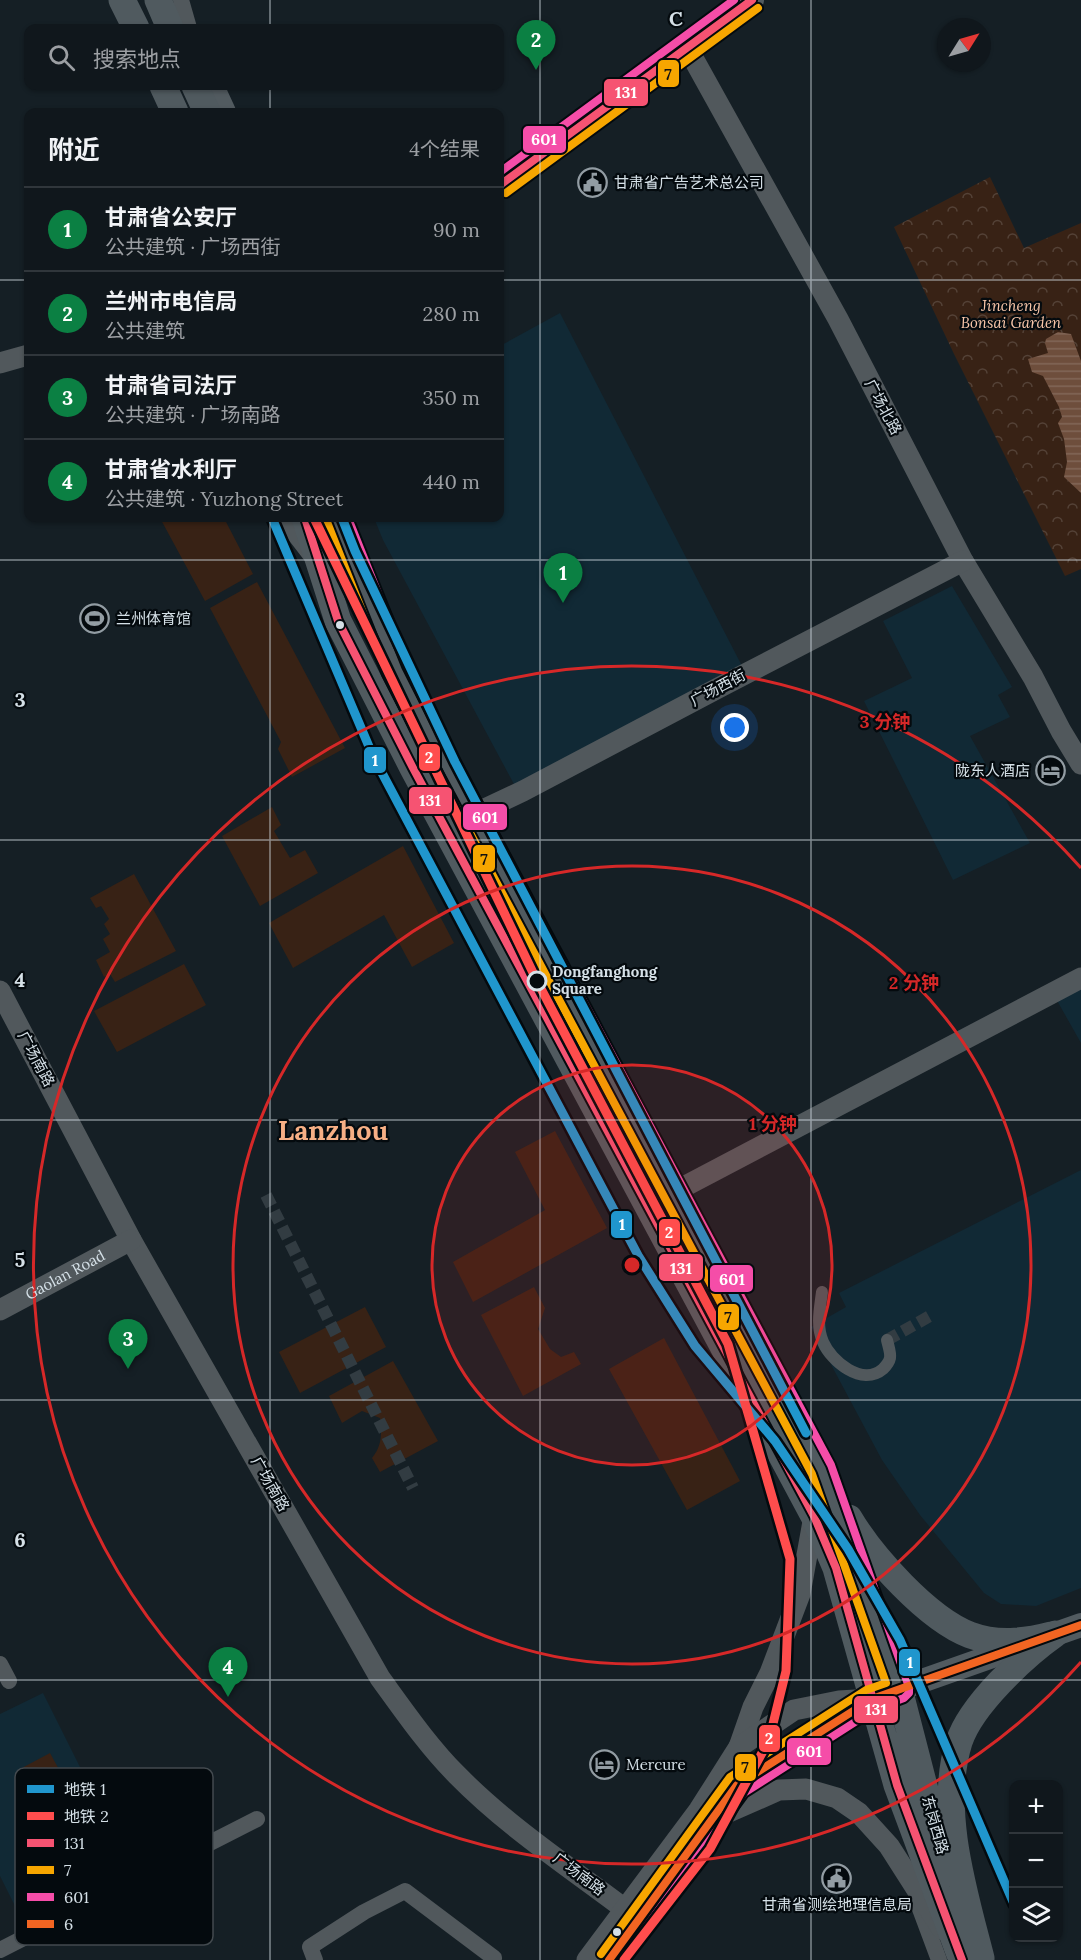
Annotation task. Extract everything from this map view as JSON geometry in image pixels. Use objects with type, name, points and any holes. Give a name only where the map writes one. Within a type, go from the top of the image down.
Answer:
[{"type":"main road","points":[[122,0],[134,24]]},
{"type":"main road","points":[[158,0],[168,24]]},
{"type":"main road","points":[[163,0],[179,24]]},
{"type":"main road","points":[[504,182],[752,0]]},
{"type":"main road","points":[[197,90],[205,108]]},
{"type":"main road","points":[[214,90],[222,108]]},
{"type":"main road","points":[[306,522],[338,621],[413,768],[814,1516],[836,1568],[897,1785],[971,1960]]},
{"type":"main road","points":[[339,522],[397,670],[822,1470],[860,1537],[907,1589],[956,1628],[972,1635],[1018,1642],[1055,1634]]},
{"type":"main road","name":"东岗西路","points":[[822,1470],[899,1689],[971,1960]]},
{"type":"main road","points":[[872,1699],[1081,1625]]},
{"type":"main road","points":[[971,1960],[951,1792],[956,1756],[964,1730],[983,1703],[1027,1656],[1055,1634]]},
{"type":"street","points":[[181,0],[188,24]]},
{"type":"street","name":"广场北路","points":[[688,49],[838,319],[963,561],[1033,677],[1081,764]]},
{"type":"street","points":[[0,365],[24,357]]},
{"type":"street","points":[[0,365],[24,362]]},
{"type":"street","points":[[0,365],[24,370]]},
{"type":"street","points":[[288,522],[319,562]]},
{"type":"street","name":"广场西街","points":[[472,814],[523,791],[963,561]]},
{"type":"street","points":[[674,1192],[1081,978]]},
{"type":"street","name":"广场南路","points":[[0,991],[130,1240],[380,1678],[420,1733],[456,1775],[494,1809],[626,1910]]},
{"type":"street","name":"Gaolan Road","points":[[0,1310],[130,1240]]},
{"type":"street","points":[[822,1292],[818,1320],[822,1341],[834,1359],[842,1366],[858,1374],[880,1372],[888,1364],[891,1356],[887,1340]]},
{"type":"street","points":[[587,1960],[699,1810],[739,1747],[753,1707],[770,1673],[800,1594],[814,1516]]},
{"type":"street","points":[[0,1665],[9,1681]]},
{"type":"street","points":[[739,1747],[794,1710],[839,1701],[872,1699]]},
{"type":"street","points":[[609,1960],[737,1785],[872,1699]]},
{"type":"street","points":[[712,1820],[779,1790],[806,1790],[837,1798],[867,1821],[889,1846],[907,1875],[971,1960]]},
{"type":"street","points":[[213,1841],[257,1819]]},
{"type":"street","points":[[907,1875],[939,1960]]},
{"type":"street","points":[[315,1960],[310,1947],[364,1912],[405,1891],[494,1958],[493,1960]]},
{"type":"street","points":[[0,1950],[15,1942]]},
{"type":"shaded area","points":[[560,313],[742,666],[516,788],[383,540],[376,522],[504,522],[504,344]]},
{"type":"shaded area","points":[[1058,332],[1071,334],[1081,361],[1081,493],[1064,477],[1067,462],[1064,439],[1058,423],[1062,417],[1059,407],[1043,376],[1032,372],[1028,359],[1048,353],[1046,339]]},
{"type":"shaded area","points":[[952,586],[1012,687],[998,695],[1010,717],[970,736],[1030,843],[953,880],[864,701],[912,678],[883,621]]},
{"type":"shaded area","points":[[1081,983],[1081,1043],[1055,997]]},
{"type":"shaded area","points":[[1081,1170],[1081,1588],[1036,1606],[1001,1604],[984,1593],[920,1515],[882,1460],[811,1327],[846,1307],[839,1293]]},
{"type":"shaded area","points":[[43,1693],[80,1768],[15,1768],[15,1906],[0,1876],[0,1714]]},
{"type":"green space","name":"Jincheng Bonsai Garden","points":[[990,177],[1024,248],[1081,223],[1081,569],[1065,576],[954,354],[894,227]]},
{"type":"green space","points":[[162,522],[226,522],[253,574],[205,601]]},
{"type":"green space","points":[[257,582],[345,748],[292,777],[278,749],[281,742],[210,608]]},
{"type":"green space","points":[[272,807],[281,825],[274,831],[290,858],[305,850],[318,873],[260,906],[222,836]]},
{"type":"green space","points":[[403,846],[454,943],[412,967],[384,915],[293,968],[269,923]]},
{"type":"green space","points":[[134,874],[176,951],[115,982],[110,974],[104,977],[96,960],[110,952],[103,939],[110,934],[104,924],[109,919],[101,906],[96,908],[90,898]]},
{"type":"green space","points":[[184,964],[206,1005],[117,1052],[94,1011]]},
{"type":"green space","points":[[555,1131],[607,1228],[473,1302],[453,1262],[545,1210],[515,1152]]},
{"type":"green space","points":[[534,1287],[545,1308],[538,1329],[550,1349],[561,1357],[574,1352],[581,1364],[523,1396],[481,1315]]},
{"type":"green space","points":[[365,1307],[386,1347],[300,1393],[279,1352]]},
{"type":"green space","points":[[664,1338],[740,1481],[687,1510],[609,1369]]},
{"type":"green space","points":[[393,1361],[438,1441],[380,1472],[372,1458],[378,1449],[380,1440],[380,1418],[362,1411],[342,1423],[329,1396]]},
{"type":"green space","points":[[50,1753],[58,1768],[22,1768]]},
{"type":"tunnel","points":[[266,1195],[413,1488]]},
{"type":"tunnel","points":[[887,1340],[930,1316]]},
{"type":"metro line","name":"1","points":[[274,522],[373,756],[639,1257],[695,1346],[775,1441],[848,1549],[900,1640],[1009,1892]]},
{"type":"metro line","name":"2","points":[[316,522],[537,981],[728,1344],[790,1559],[786,1671],[769,1740],[710,1849],[624,1960]]},
{"type":"metro line","name":"1","points":[[344,522],[355,551],[455,762],[806,1433]]},
{"type":"transit line","name":"601","points":[[504,169],[734,0]]},
{"type":"transit line","name":"131","points":[[504,182],[752,0]]},
{"type":"transit line","name":"7","points":[[506,193],[758,8]]},
{"type":"transit line","name":"131","points":[[306,522],[338,621],[413,768],[814,1516],[836,1568],[897,1785],[962,1960]]},
{"type":"transit line","name":"7","points":[[327,522],[387,674],[812,1474],[886,1683],[866,1690],[730,1777],[601,1954]]},
{"type":"transit line","name":"601","points":[[350,522],[407,666],[454,759],[831,1465],[909,1687],[909,1693],[904,1698],[877,1708],[744,1793],[622,1960]]},
{"type":"transit line","name":"6","points":[[609,1960],[737,1785],[872,1699],[1081,1625]]},
{"type":"place","name":"兰州市电信局","points":[[536,70]]},
{"type":"place","name":"甘肃省广告艺术总公司","points":[[593,183]]},
{"type":"place","name":"甘肃省公安厅","points":[[563,603]]},
{"type":"place","name":"兰州体育馆","points":[[95,619]]},
{"type":"place","name":"陇东人酒店","points":[[1051,771]]},
{"type":"place","name":"Dongfanghong Square","points":[[537,981]]},
{"type":"place","name":"甘肃省司法厅","points":[[128,1369]]},
{"type":"place","name":"甘肃省水利厅","points":[[228,1697]]},
{"type":"place","name":"Mercure","points":[[605,1765]]},
{"type":"place","name":"甘肃省测绘地理信息局","points":[[837,1878]]},
{"type":"district","name":"Lanzhou","points":[[333,1131]]}]
